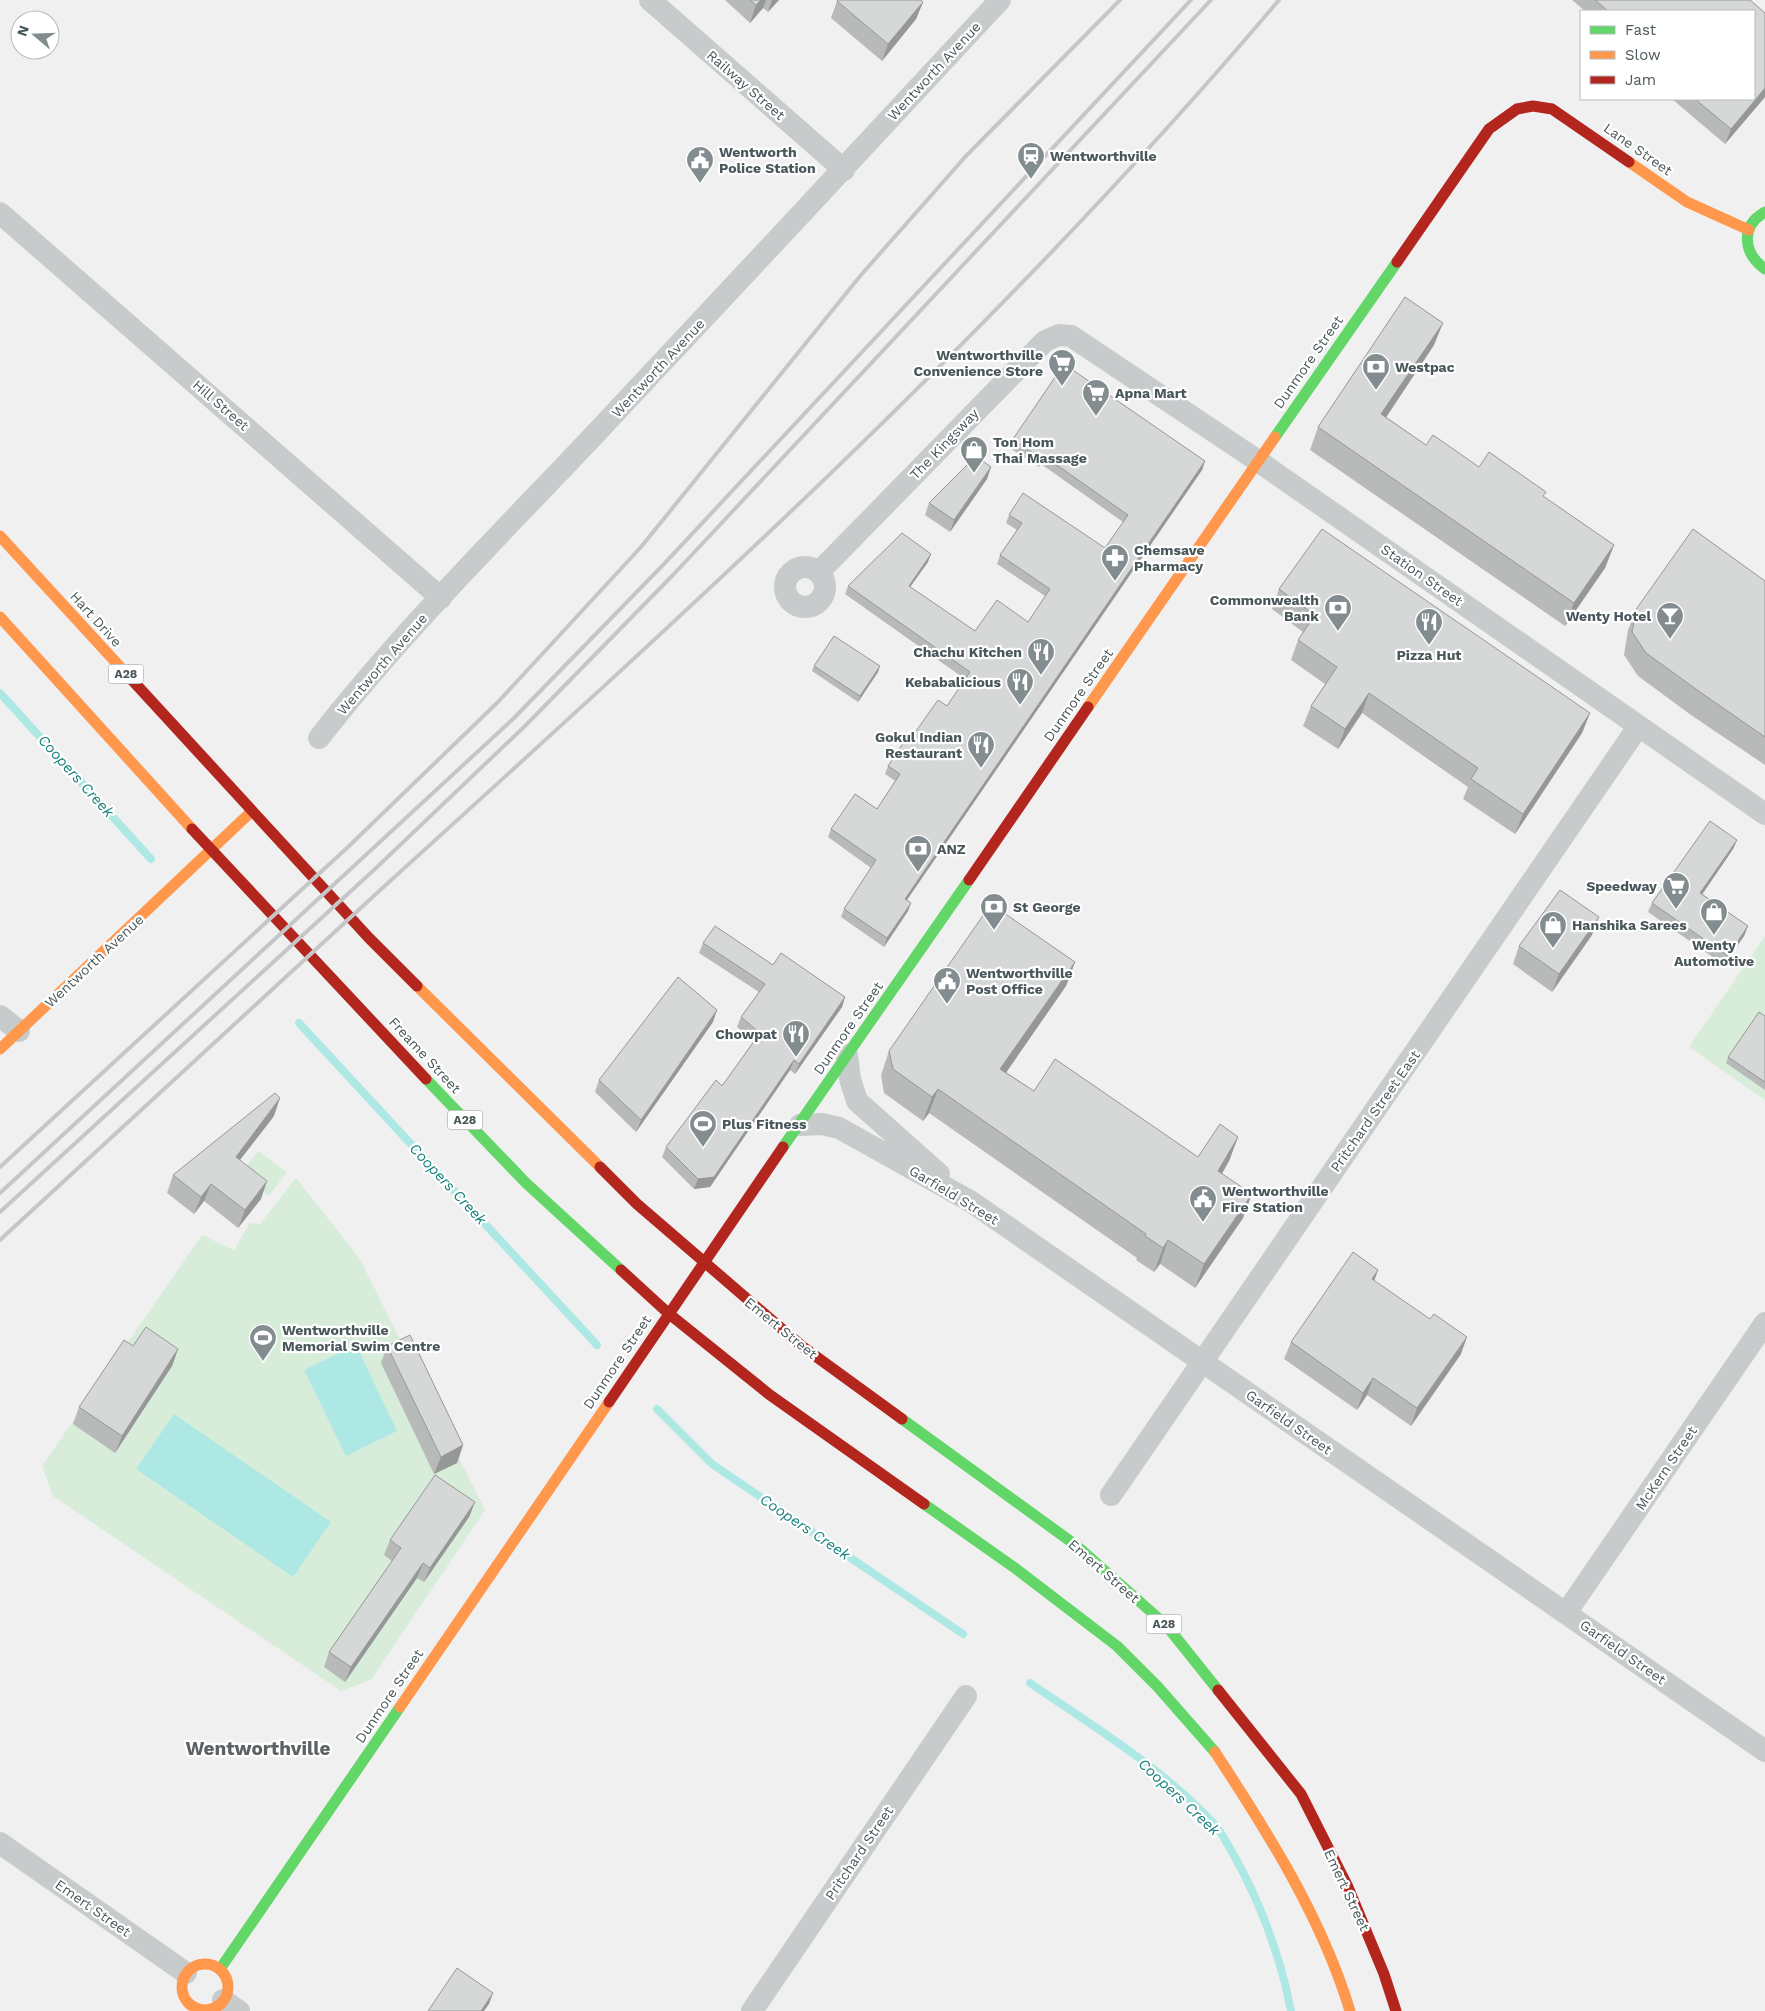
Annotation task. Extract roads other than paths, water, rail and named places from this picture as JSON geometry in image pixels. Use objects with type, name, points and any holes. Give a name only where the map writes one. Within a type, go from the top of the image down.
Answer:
[{"type":"main road","name":"Lane Street","points":[[1508,111],[1529,106],[1552,108],[1687,202],[1749,230]]},
{"type":"main road","name":"Dunmore Street","points":[[220,1969],[616,1392],[668,1312],[800,1125],[1489,129],[1508,111]]},
{"type":"main road","points":[[1765,212],[1751,224],[1746,237],[1747,250],[1754,261],[1765,269]]},
{"type":"main road","name":"Hart Drive","points":[[0,536],[252,810]]},
{"type":"main road","name":"A28","points":[[0,617],[212,850]]},
{"type":"main road","name":"Wentworth Avenue","points":[[0,1050],[252,810]]},
{"type":"main road","name":"A28","points":[[252,810],[369,938],[637,1204],[704,1263]]},
{"type":"main road","name":"Freame Street","points":[[212,850],[438,1092],[526,1183],[668,1312]]},
{"type":"main road","name":"Emert Street","points":[[704,1263],[803,1347],[1077,1546],[1166,1625],[1301,1794],[1348,1887],[1384,1974],[1396,2011]]},
{"type":"main road","name":"A28","points":[[668,1312],[770,1394],[1023,1574],[1117,1646],[1157,1686],[1213,1749],[1262,1823],[1303,1898],[1342,1984],[1350,2011]]},
{"type":"main road","points":[[206,1963],[220,1969],[228,1981],[226,1996],[231,2006],[216,2007],[208,2010],[192,2009],[181,1988],[186,1973],[192,1967],[206,1963]]},
{"type":"street","name":"Railway Street","points":[[650,0],[844,170]]},
{"type":"street","name":"Wentworth Avenue","points":[[319,738],[349,699],[441,598],[844,170],[1000,0]]},
{"type":"street","name":"Hill Street","points":[[0,213],[441,598]]},
{"type":"street","name":"The Kingsway","points":[[819,572],[1045,341],[1059,335],[1077,339]]},
{"type":"street","name":"Station Street","points":[[1077,339],[1258,461],[1765,814]]},
{"type":"street","name":"Pritchard Street East","points":[[1111,1495],[1638,727]]},
{"type":"street","points":[[0,1016],[19,1031]]},
{"type":"street","points":[[847,1055],[850,1079],[857,1101],[970,1201]]},
{"type":"street","name":"Garfield Street","points":[[800,1125],[822,1124],[839,1128],[970,1201],[1765,1751]]},
{"type":"street","name":"McKern Street","points":[[1566,1613],[1765,1324]]},
{"type":"street","name":"Pritchard Street","points":[[752,2011],[966,1696]]},
{"type":"street","name":"Emert Street","points":[[0,1843],[186,1973]]},
{"type":"water","points":[[356,1345],[397,1431],[346,1456],[304,1370]]},
{"type":"water","points":[[174,1414],[331,1522],[293,1577],[136,1469]]},
{"type":"waterway","name":"Coopers Creek","points":[[0,693],[151,859]]},
{"type":"waterway","name":"Coopers Creek","points":[[299,1023],[597,1345]]},
{"type":"waterway","name":"Coopers Creek","points":[[657,1409],[712,1464],[963,1634]]},
{"type":"waterway","name":"Coopers Creek","points":[[1030,1683],[1151,1767],[1196,1805],[1216,1826],[1242,1871],[1260,1909],[1275,1949],[1291,2011]]},
{"type":"railway","points":[[0,1167],[348,847],[498,702],[641,547],[861,275],[966,156],[1120,0]]},
{"type":"railway","points":[[0,1193],[513,719],[663,565],[1191,0]]},
{"type":"railway","points":[[0,1212],[375,869],[526,725],[673,575],[1211,0]]},
{"type":"railway","points":[[0,1240],[621,671],[849,456],[1070,233],[1176,118],[1279,0]]},
{"type":"place","name":"Wentworthville","points":[[1031,180]]},
{"type":"place","name":"Wentworth Police Station","points":[[700,184]]},
{"type":"place","name":"Wentworthville Convenience Store","points":[[1062,387]]},
{"type":"place","name":"Westpac","points":[[1376,391]]},
{"type":"place","name":"Apna Mart","points":[[1096,417]]},
{"type":"place","name":"Ton Hom Thai Massage","points":[[974,474]]},
{"type":"place","name":"Chemsave Pharmacy","points":[[1115,582]]},
{"type":"place","name":"Commonwealth Bank","points":[[1338,632]]},
{"type":"place","name":"Wenty Hotel","points":[[1670,640]]},
{"type":"place","name":"Pizza Hut","points":[[1429,646]]},
{"type":"place","name":"Chachu Kitchen","points":[[1041,676]]},
{"type":"place","name":"Kebabalicious","points":[[1020,706]]},
{"type":"place","name":"Gokul Indian Restaurant","points":[[981,769]]},
{"type":"place","name":"ANZ","points":[[918,873]]},
{"type":"place","name":"Speedway","points":[[1676,910]]},
{"type":"place","name":"St George","points":[[994,931]]},
{"type":"place","name":"Wenty Automotive","points":[[1714,936]]},
{"type":"place","name":"Hanshika Sarees","points":[[1553,949]]},
{"type":"place","name":"Wentworthville Post Office","points":[[947,1005]]},
{"type":"place","name":"Chowpat","points":[[796,1058]]},
{"type":"place","name":"Plus Fitness","points":[[703,1148]]},
{"type":"place","name":"Wentworthville Fire Station","points":[[1203,1223]]},
{"type":"place","name":"Wentworthville Memorial Swim Centre","points":[[263,1362]]},
{"type":"district","name":"Wentworthville","points":[[258,1748]]}]
